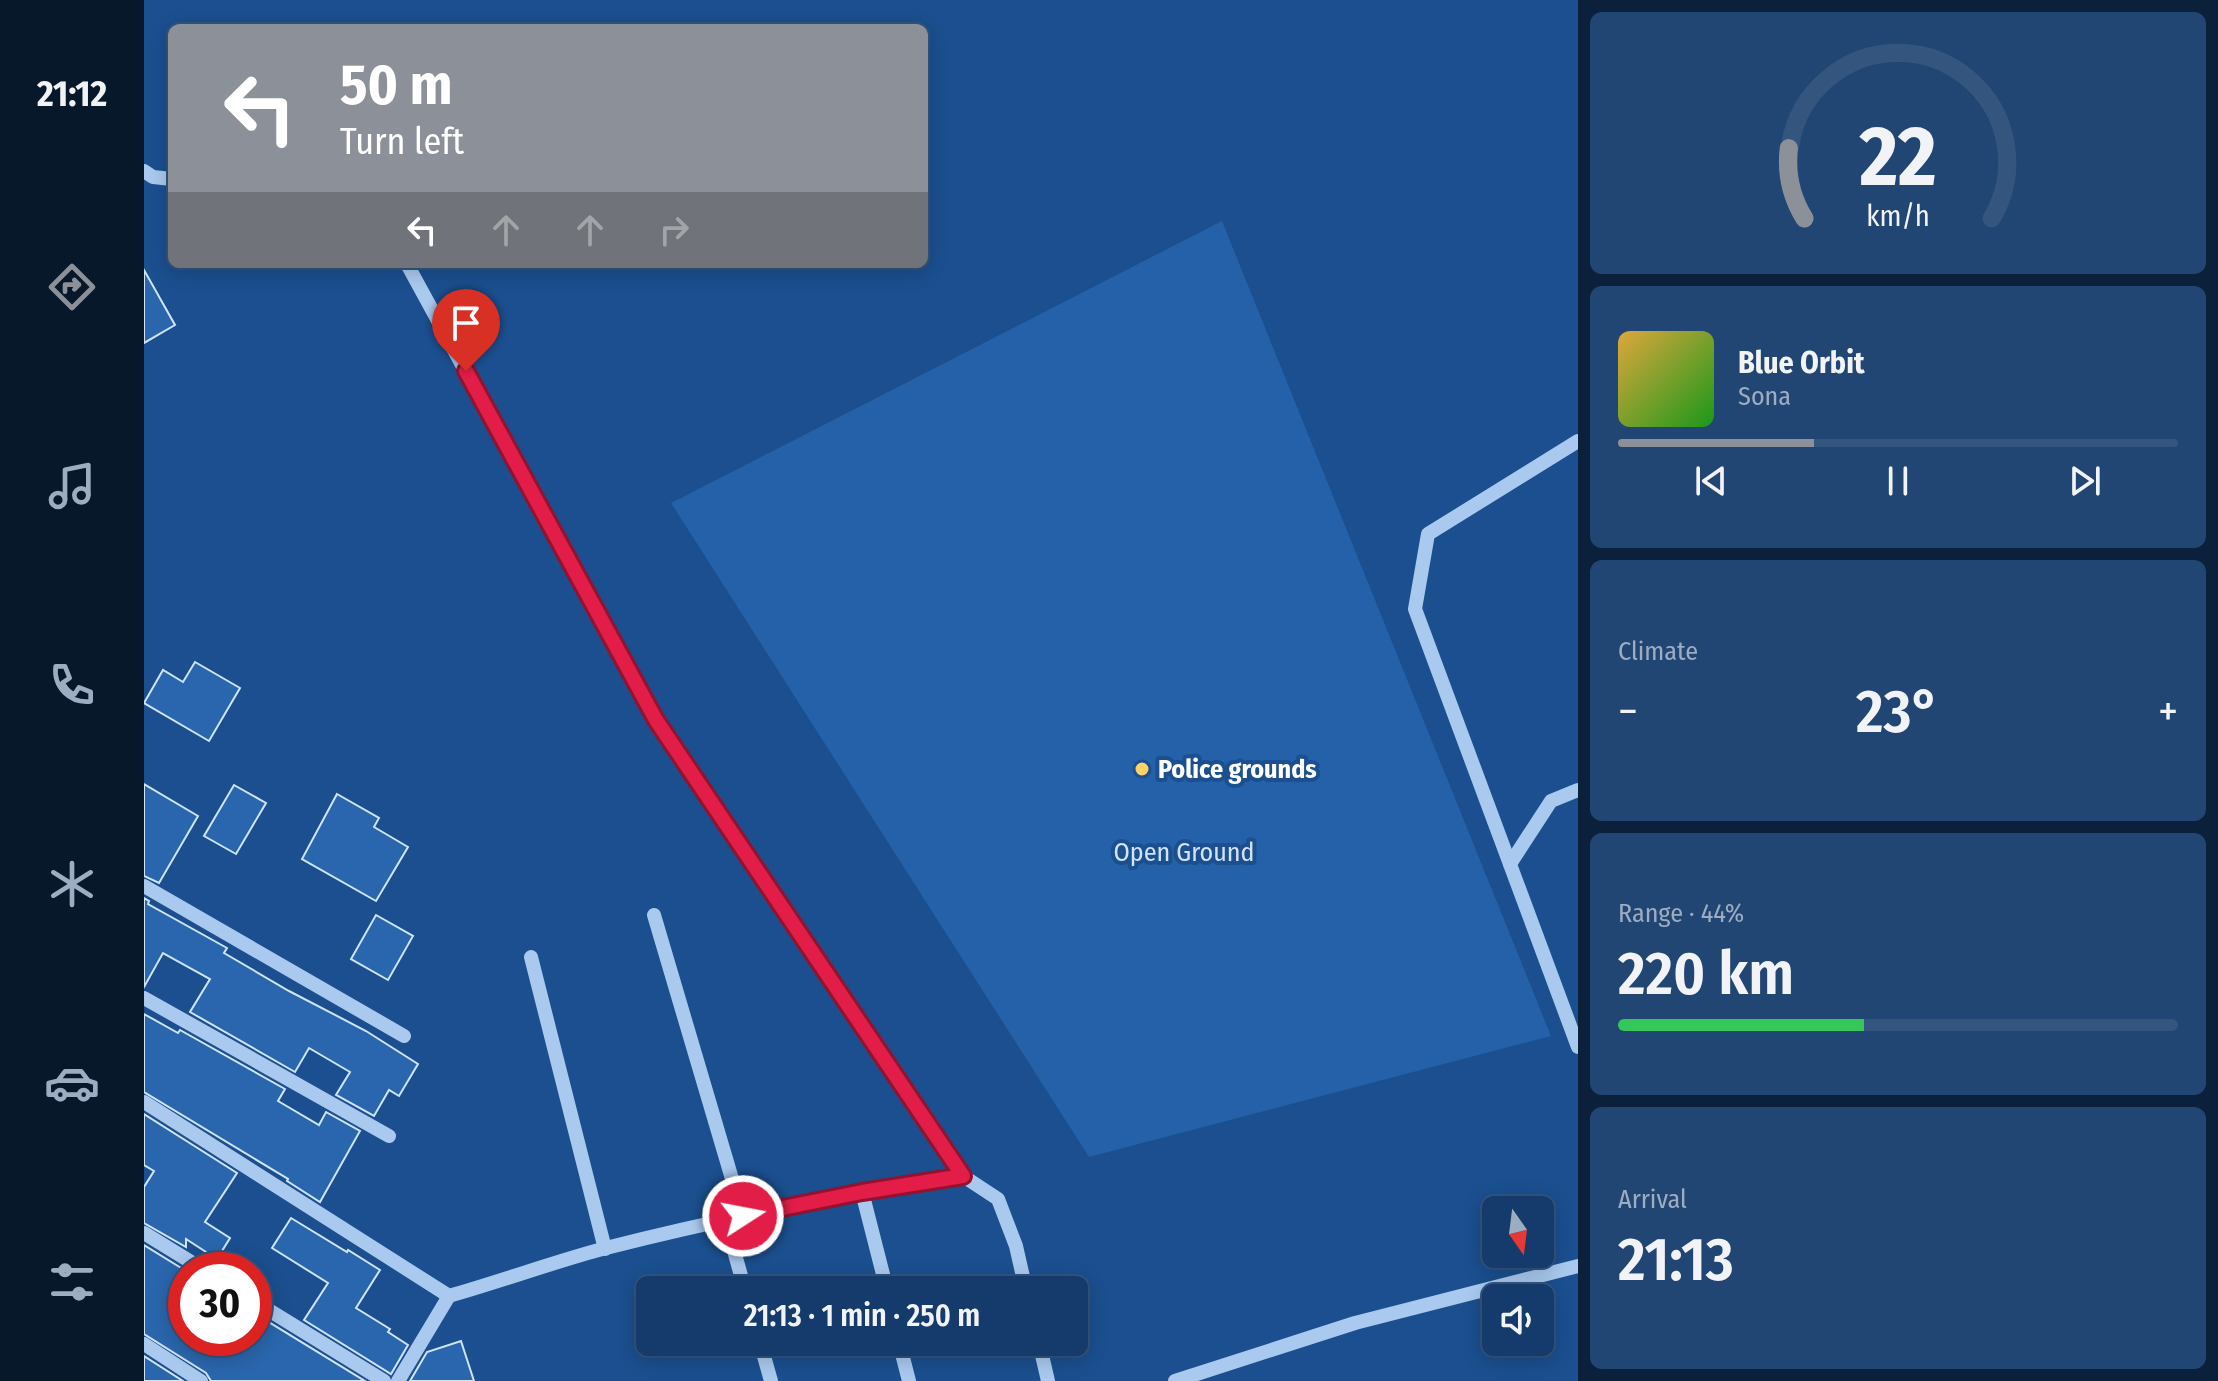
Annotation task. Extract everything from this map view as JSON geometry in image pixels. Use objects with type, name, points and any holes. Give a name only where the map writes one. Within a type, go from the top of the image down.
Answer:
[{"type":"street","points":[[144,171],[153,177],[168,179]]},
{"type":"street","points":[[409,268],[656,720],[963,1176],[998,1199],[1016,1246],[1023,1276]]},
{"type":"street","points":[[1578,441],[1428,534],[1415,609],[1578,1047]]},
{"type":"street","points":[[1510,864],[1551,801],[1578,790]]},
{"type":"street","points":[[144,886],[404,1036]]},
{"type":"street","points":[[654,915],[743,1216]]},
{"type":"street","points":[[531,957],[605,1249]]},
{"type":"street","points":[[144,998],[389,1136]]},
{"type":"street","points":[[144,1102],[449,1296]]},
{"type":"street","points":[[398,1381],[449,1296],[605,1249],[743,1216],[963,1176]]},
{"type":"street","points":[[862,1192],[883,1276]]},
{"type":"street","points":[[726,1222],[741,1276]]},
{"type":"street","points":[[144,1233],[175,1252]]},
{"type":"street","points":[[1175,1381],[1355,1323],[1578,1266]]},
{"type":"street","points":[[272,1312],[384,1381]]},
{"type":"street","points":[[144,1344],[201,1381]]},
{"type":"street","points":[[764,1356],[771,1381]]},
{"type":"street","points":[[903,1356],[909,1381]]},
{"type":"street","points":[[1042,1356],[1048,1381]]},
{"type":"green space","name":"Police grounds","points":[[1222,221],[1551,1036],[1089,1157],[671,503]]},
{"type":"building","points":[[144,270],[175,325],[144,343]]},
{"type":"building","points":[[195,662],[240,688],[209,741],[144,703],[163,670],[183,682]]},
{"type":"building","points":[[144,784],[198,816],[159,883],[144,876]]},
{"type":"building","points":[[234,785],[266,803],[236,854],[204,836]]},
{"type":"building","points":[[337,794],[379,818],[374,827],[408,847],[376,901],[302,859]]},
{"type":"building","points":[[144,898],[149,901],[148,904],[227,948],[224,953],[366,1031],[418,1064],[399,1096],[389,1090],[374,1116],[336,1095],[350,1072],[309,1048],[295,1072],[190,1012],[210,979],[163,953],[144,987]]},
{"type":"building","points":[[376,915],[413,936],[388,980],[351,959]]},
{"type":"building","points":[[144,1014],[178,1033],[180,1030],[285,1089],[278,1101],[319,1125],[326,1112],[360,1131],[320,1202],[288,1179],[144,1092]]},
{"type":"building","points":[[144,1114],[237,1173],[205,1222],[230,1238],[221,1252],[206,1252],[186,1239],[186,1247],[144,1223],[144,1187],[154,1171],[144,1165]]},
{"type":"building","points":[[291,1218],[380,1270],[356,1308],[390,1329],[388,1332],[408,1345],[391,1374],[304,1320],[328,1283],[272,1248]]},
{"type":"building","points":[[144,1245],[168,1260],[168,1349],[144,1334]]},
{"type":"building","points":[[272,1324],[365,1381],[211,1381],[206,1373],[179,1356],[272,1356]]},
{"type":"building","points":[[461,1341],[474,1381],[410,1381],[427,1352]]},
{"type":"building","points":[[144,1356],[183,1381],[144,1381]]},
{"type":"place","name":"Police grounds","points":[[1142,769]]},
{"type":"route","points":[[466,371],[656,720],[963,1176],[743,1216]]},
{"type":"park label","name":"Open Ground","points":[[1184,852]]}]
